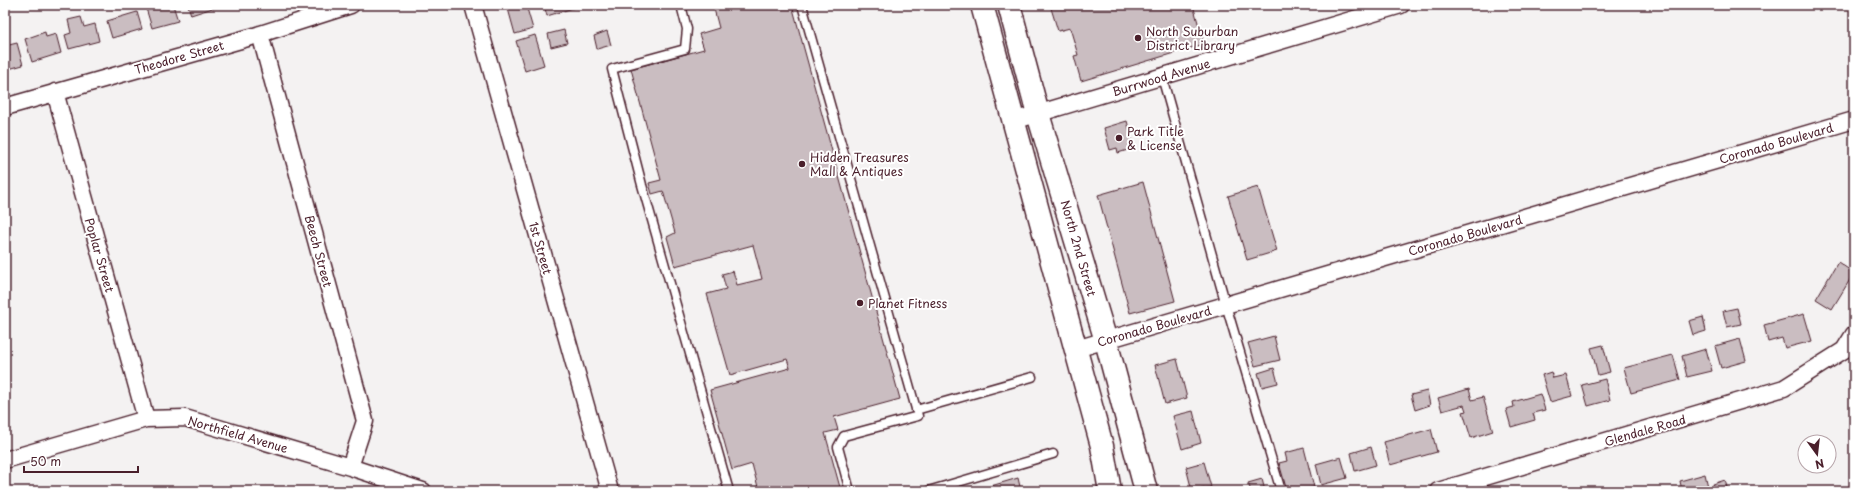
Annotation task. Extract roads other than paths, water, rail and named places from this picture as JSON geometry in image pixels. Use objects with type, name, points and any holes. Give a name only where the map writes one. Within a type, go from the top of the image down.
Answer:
[{"type":"main road","points":[[982,5],[1102,446],[1110,491]]},
{"type":"main road","name":"North 2nd Street","points":[[1009,5],[1038,114],[1065,199],[1106,341],[1146,491]]},
{"type":"main road","points":[[1097,491],[1096,482],[1102,446]]},
{"type":"street","name":"Theodore Street","points":[[5,107],[260,34],[351,5]]},
{"type":"street","name":"1st Street","points":[[473,5],[610,491]]},
{"type":"street","name":"Burrwood Avenue","points":[[1013,121],[1401,5]]},
{"type":"street","name":"Beech Street","points":[[260,34],[365,421],[350,467]]},
{"type":"street","name":"Poplar Street","points":[[55,92],[146,419]]},
{"type":"street","name":"Coronado Boulevard","points":[[1076,349],[1854,120]]},
{"type":"street","name":"Glendale Road","points":[[1438,491],[1784,388],[1844,350],[1854,334]]},
{"type":"street","name":"Northfield Avenue","points":[[5,460],[146,419],[185,418],[350,467],[423,491]]},
{"type":"lane","points":[[681,5],[687,29],[685,49],[612,68],[642,184],[729,491]]},
{"type":"lane","points":[[802,5],[918,416],[844,436],[838,447],[850,491]]},
{"type":"lane","points":[[1162,76],[1226,305],[1281,491]]},
{"type":"lane","points":[[916,410],[1032,377]]},
{"type":"lane","points":[[928,491],[1053,454]]},
{"type":"place","name":"North Suburban District Library","points":[[1138,38]]},
{"type":"place","name":"Park Title & License","points":[[1119,138]]},
{"type":"place","name":"Hidden Treasures Mall & Antiques","points":[[802,164]]},
{"type":"place","name":"Planet Fitness","points":[[860,303]]}]
